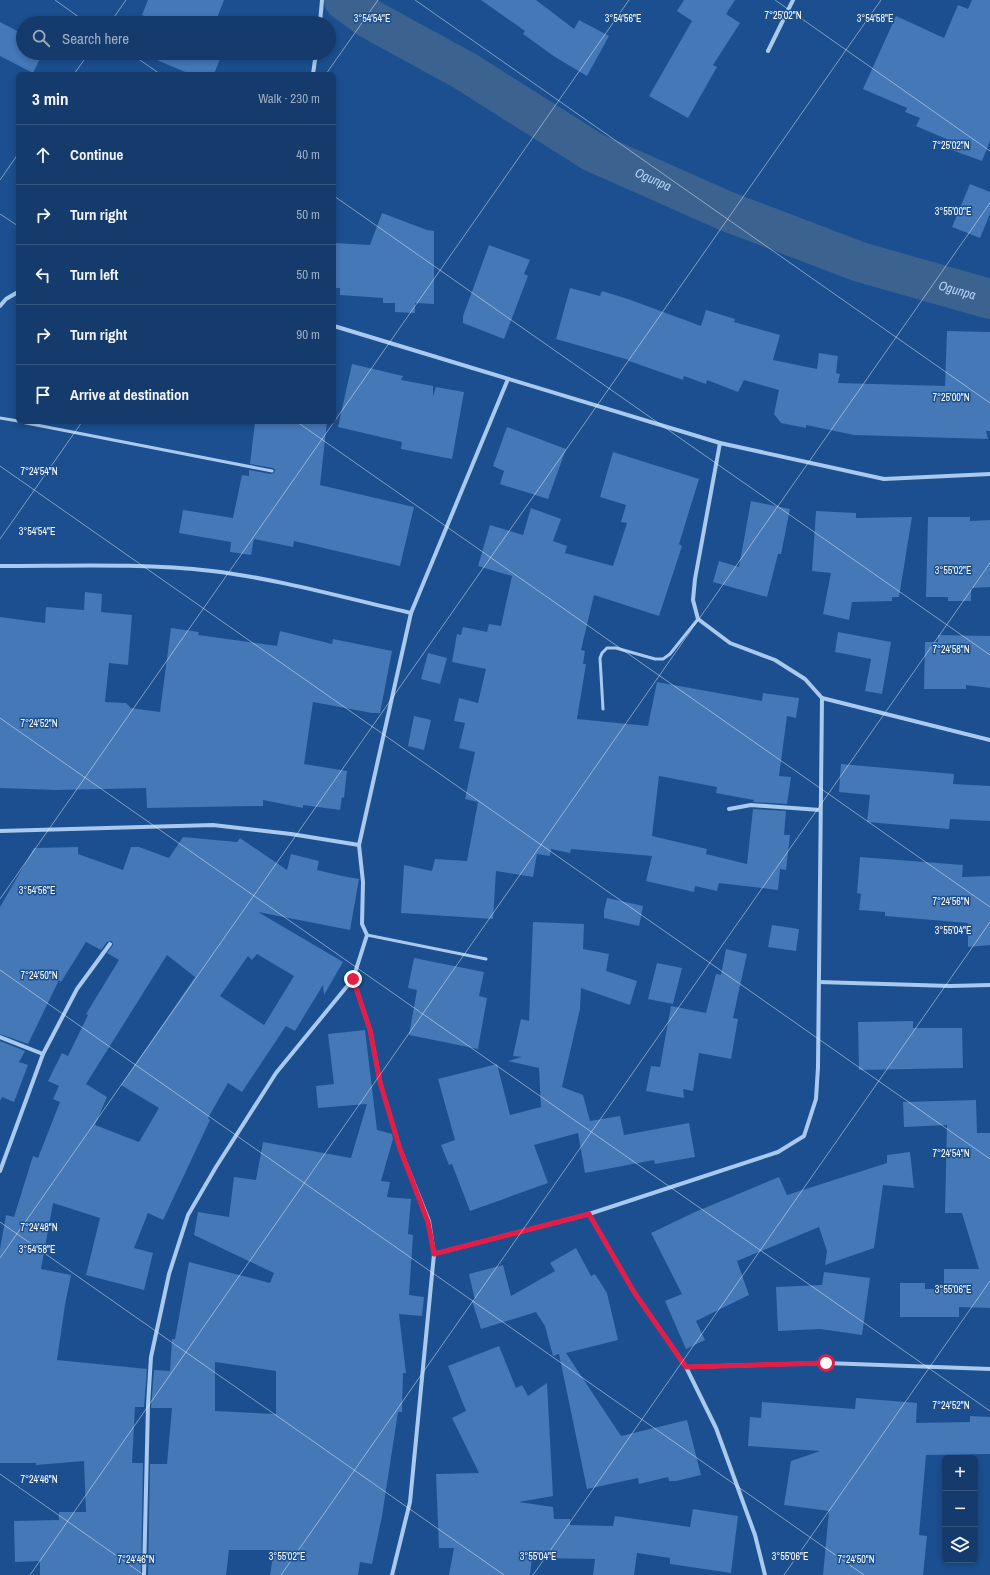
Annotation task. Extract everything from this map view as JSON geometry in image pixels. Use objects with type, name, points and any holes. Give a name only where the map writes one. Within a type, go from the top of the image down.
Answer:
[{"type":"street","points":[[321,16],[322,0]]},
{"type":"street","points":[[768,51],[793,0]]},
{"type":"street","points":[[313,72],[315,60]]},
{"type":"street","points":[[0,306],[6,299],[16,293]]},
{"type":"street","points":[[336,327],[720,443],[884,479],[990,474]]},
{"type":"street","points":[[144,1575],[148,1405],[151,1357],[169,1274],[188,1215],[216,1167],[276,1073],[353,979],[367,935],[362,924],[363,882],[359,845],[411,613],[508,380]]},
{"type":"street","points":[[720,443],[695,579],[693,600],[698,619],[730,643],[775,660],[806,679],[822,698],[990,740]]},
{"type":"street","points":[[0,566],[154,566],[213,571],[272,581],[411,613]]},
{"type":"street","points":[[434,1254],[589,1214],[778,1152],[804,1136],[816,1099],[818,1067],[822,698]]},
{"type":"street","points":[[729,809],[751,805],[820,810]]},
{"type":"street","points":[[0,831],[213,825],[291,834],[359,845]]},
{"type":"street","points":[[0,1171],[43,1054],[77,989],[110,944]]},
{"type":"street","points":[[353,979],[370,1030],[380,1082],[400,1149],[428,1222],[434,1254],[410,1502],[392,1575]]},
{"type":"street","points":[[819,982],[950,986],[990,985]]},
{"type":"street","points":[[0,1037],[43,1054]]},
{"type":"street","points":[[589,1214],[634,1292],[686,1367],[716,1428],[755,1535],[765,1575]]},
{"type":"street","points":[[686,1367],[826,1363],[990,1369]]},
{"type":"lane","points":[[0,418],[16,421]]},
{"type":"lane","points":[[31,424],[272,471]]},
{"type":"lane","points":[[603,709],[600,658],[602,653],[607,648],[616,648],[655,659],[663,659],[670,654],[698,619]]},
{"type":"lane","points":[[367,935],[486,959]]},
{"type":"building","points":[[148,0],[224,0],[218,16],[142,15]]},
{"type":"building","points":[[481,0],[536,0],[574,29],[579,20],[609,36],[587,76],[555,57],[523,34],[525,31]]},
{"type":"building","points":[[684,0],[735,0],[726,14],[740,23],[713,65],[717,67],[688,118],[649,96],[692,21],[677,11]]},
{"type":"building","points":[[972,0],[990,0],[990,141],[982,161],[949,149],[951,141],[916,126],[920,118],[905,112],[907,108],[863,89],[896,16],[944,38],[958,5],[968,9]]},
{"type":"building","points":[[0,22],[16,30],[16,60],[40,60],[34,72],[31,72],[0,56]]},
{"type":"building","points":[[157,60],[220,60],[215,72],[185,72]]},
{"type":"building","points":[[970,184],[990,192],[990,214],[980,238],[952,227]]},
{"type":"building","points":[[382,213],[427,230],[434,231],[434,304],[415,303],[415,313],[395,312],[395,303],[383,303],[383,298],[340,295],[340,288],[336,288],[336,243],[370,245]]},
{"type":"building","points":[[489,245],[530,260],[524,274],[528,276],[504,339],[463,323],[463,316]]},
{"type":"building","points":[[570,288],[600,296],[602,291],[701,326],[706,310],[735,319],[734,322],[780,335],[773,360],[817,369],[819,353],[838,356],[836,373],[840,374],[838,383],[945,386],[947,331],[990,332],[990,431],[986,431],[988,439],[854,435],[806,425],[806,428],[781,423],[774,414],[779,390],[744,380],[738,392],[707,380],[706,384],[684,376],[683,380],[629,360],[556,339]]},
{"type":"building","points":[[352,364],[403,376],[401,380],[433,386],[433,396],[436,387],[464,392],[452,459],[401,449],[402,442],[338,427]]},
{"type":"building","points":[[255,424],[327,424],[320,485],[414,507],[400,566],[294,541],[293,547],[254,539],[251,555],[230,552],[231,542],[179,533],[183,510],[233,518],[242,475],[249,476],[249,470],[271,474],[274,473],[275,470],[273,468],[250,464]]},
{"type":"building","points":[[507,427],[566,449],[548,499],[500,484],[504,471],[493,466]]},
{"type":"building","points":[[613,452],[699,479],[679,544],[682,546],[659,616],[594,595],[581,650],[585,651],[583,664],[586,664],[577,719],[648,726],[657,682],[762,701],[763,693],[799,698],[796,718],[787,716],[779,776],[791,777],[787,804],[753,802],[754,800],[716,793],[717,787],[659,776],[652,836],[707,849],[706,854],[747,864],[753,809],[786,811],[784,835],[790,835],[786,870],[780,869],[778,890],[719,883],[717,891],[695,886],[694,892],[646,881],[652,856],[571,849],[570,853],[551,849],[550,856],[537,854],[533,877],[496,871],[493,919],[401,913],[404,865],[432,871],[435,859],[467,861],[478,802],[465,799],[475,752],[459,748],[465,723],[454,721],[459,698],[478,703],[486,669],[452,662],[457,634],[461,635],[463,627],[487,632],[489,624],[501,626],[512,576],[478,566],[490,525],[523,535],[531,508],[561,519],[553,541],[567,546],[565,553],[613,566],[627,523],[621,522],[626,505],[600,497]]},
{"type":"building","points":[[751,501],[790,509],[781,554],[778,554],[767,597],[713,582],[719,561],[739,567]]},
{"type":"building","points":[[816,511],[856,513],[856,518],[912,517],[899,597],[892,597],[892,601],[852,602],[849,620],[823,614],[831,573],[812,571]]},
{"type":"building","points":[[928,517],[970,517],[970,521],[990,520],[990,587],[971,588],[971,601],[948,601],[948,597],[926,597]]},
{"type":"building","points":[[85,592],[102,594],[101,612],[132,615],[128,665],[109,663],[105,702],[126,703],[131,708],[160,712],[171,628],[199,632],[198,635],[277,646],[280,631],[332,644],[333,639],[392,651],[380,713],[372,713],[313,702],[304,764],[347,771],[344,798],[342,797],[340,810],[303,805],[303,808],[263,800],[263,806],[147,808],[146,788],[56,790],[0,788],[0,617],[45,623],[46,607],[84,610]]},
{"type":"building","points":[[838,632],[891,642],[882,694],[865,691],[871,659],[835,652]]},
{"type":"building","points":[[938,635],[990,636],[990,688],[966,685],[966,689],[924,689],[925,642],[938,642]]},
{"type":"building","points":[[428,653],[447,658],[440,684],[421,679]]},
{"type":"building","points":[[414,716],[431,720],[424,750],[408,746]]},
{"type":"building","points":[[841,764],[954,774],[953,784],[990,786],[990,821],[950,819],[949,829],[867,822],[870,795],[839,792]]},
{"type":"building","points":[[183,837],[237,842],[240,838],[287,870],[291,854],[319,861],[317,870],[359,879],[350,930],[258,912],[343,962],[324,995],[323,985],[295,1031],[286,1026],[242,1092],[228,1083],[208,1118],[210,1120],[163,1220],[148,1213],[134,1248],[153,1253],[144,1290],[86,1275],[100,1218],[53,1203],[41,1269],[71,1275],[57,1360],[147,1369],[144,1407],[135,1407],[132,1463],[143,1463],[141,1575],[40,1575],[40,1561],[15,1562],[14,1521],[59,1520],[59,1512],[86,1512],[84,1461],[36,1465],[36,1463],[0,1463],[0,1249],[6,1215],[14,1217],[33,1156],[38,1158],[60,1102],[53,1099],[59,1086],[48,1081],[62,1053],[68,1056],[88,1015],[86,1014],[119,960],[107,953],[113,945],[112,941],[107,942],[101,950],[86,942],[61,982],[59,980],[28,1044],[0,1034],[0,907],[34,848],[78,847],[78,854],[123,870],[131,847],[139,847],[169,858]],"holes":[[[257,954],[294,976],[264,1025],[220,996],[248,956],[252,960]],[[167,955],[195,977],[121,1085],[159,1108],[139,1142],[95,1125],[107,1097],[86,1084]]]},
{"type":"building","points":[[860,857],[963,865],[962,877],[990,876],[990,945],[968,947],[968,923],[885,916],[885,912],[859,910],[861,894],[857,893]]},
{"type":"building","points":[[607,898],[643,906],[639,926],[604,918]]},
{"type":"building","points":[[533,922],[584,924],[583,949],[609,954],[606,971],[637,981],[630,1005],[581,988],[580,1009],[562,1087],[583,1095],[590,1121],[620,1116],[624,1135],[689,1123],[695,1157],[655,1164],[654,1160],[585,1173],[578,1133],[534,1145],[548,1183],[470,1211],[452,1164],[449,1165],[441,1145],[455,1140],[438,1079],[497,1064],[510,1115],[541,1107],[539,1068],[508,1061],[522,1057],[513,1056],[521,1019],[529,1021]]},
{"type":"building","points":[[772,925],[799,929],[796,951],[768,947]]},
{"type":"building","points":[[726,949],[747,954],[733,1018],[738,1019],[731,1059],[699,1053],[693,1091],[683,1089],[684,1098],[646,1091],[651,1066],[660,1067],[671,1006],[706,1013],[716,974],[721,975]]},
{"type":"building","points":[[414,958],[484,972],[479,996],[487,998],[478,1049],[409,1035],[417,990],[408,988]]},
{"type":"building","points":[[657,963],[682,968],[673,1004],[648,999]]},
{"type":"building","points":[[913,1021],[913,1028],[962,1028],[963,1068],[859,1070],[858,1022]]},
{"type":"building","points":[[365,1030],[377,1130],[392,1134],[393,1139],[381,1181],[390,1182],[387,1197],[411,1199],[408,1234],[413,1235],[409,1295],[424,1297],[422,1316],[399,1314],[406,1373],[403,1373],[402,1412],[398,1412],[382,1516],[372,1564],[360,1562],[358,1575],[270,1575],[274,1550],[229,1550],[226,1575],[148,1575],[150,1464],[167,1464],[172,1408],[151,1408],[154,1370],[170,1371],[172,1339],[175,1339],[189,1262],[270,1283],[274,1273],[194,1235],[198,1212],[229,1217],[234,1177],[256,1180],[263,1142],[351,1158],[367,1104],[318,1108],[316,1086],[334,1084],[328,1034]],"holes":[[[215,1362],[276,1371],[276,1414],[215,1411]]]},
{"type":"building","points":[[0,1041],[25,1051],[19,1062],[28,1065],[14,1102],[2,1097],[0,1101]]},
{"type":"building","points":[[976,1100],[977,1133],[990,1133],[990,1308],[959,1307],[959,1317],[900,1317],[900,1283],[925,1283],[925,1289],[944,1289],[944,1269],[979,1269],[962,1213],[945,1213],[947,1125],[904,1127],[903,1102]]},
{"type":"building","points":[[910,1152],[914,1188],[883,1185],[874,1248],[825,1265],[827,1251],[819,1227],[737,1261],[749,1295],[696,1321],[705,1340],[686,1349],[665,1301],[682,1294],[651,1233],[695,1212],[779,1177],[787,1195],[887,1163],[887,1155]]},
{"type":"building","points":[[576,1248],[591,1276],[595,1274],[607,1293],[618,1340],[566,1353],[621,1436],[687,1420],[701,1475],[676,1481],[669,1481],[668,1477],[639,1484],[638,1478],[587,1489],[559,1354],[553,1356],[545,1326],[536,1312],[481,1329],[472,1301],[475,1300],[469,1274],[503,1265],[511,1296],[555,1271],[550,1263]]},
{"type":"building","points":[[824,1272],[870,1278],[862,1335],[820,1329],[778,1331],[776,1287],[822,1285]]},
{"type":"building","points":[[499,1346],[516,1388],[522,1385],[528,1396],[547,1383],[553,1496],[519,1502],[553,1507],[554,1519],[570,1519],[570,1525],[613,1526],[615,1516],[690,1527],[693,1509],[738,1516],[731,1573],[670,1564],[670,1558],[637,1553],[634,1575],[593,1575],[595,1559],[532,1558],[530,1575],[449,1575],[454,1548],[439,1548],[436,1474],[479,1473],[452,1418],[466,1411],[448,1366]]},
{"type":"building","points":[[856,1398],[917,1403],[916,1423],[970,1422],[970,1416],[990,1417],[990,1454],[926,1455],[919,1535],[927,1536],[923,1575],[823,1575],[829,1511],[784,1505],[791,1461],[820,1451],[748,1446],[750,1417],[761,1418],[762,1402],[855,1409]]},
{"type":"waterway","name":"Ogunpa","points":[[344,0],[370,19],[465,71],[593,152],[726,211],[860,262],[990,299]]},
{"type":"route","points":[[353,979],[370,1030],[380,1082],[400,1149],[428,1222],[434,1254],[589,1214],[634,1292],[686,1367],[826,1363]]}]
